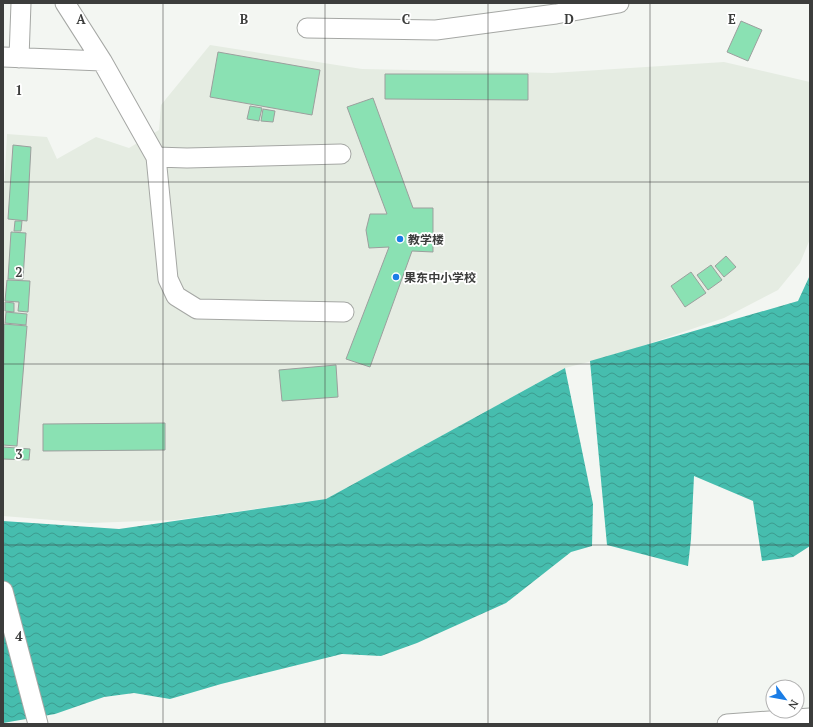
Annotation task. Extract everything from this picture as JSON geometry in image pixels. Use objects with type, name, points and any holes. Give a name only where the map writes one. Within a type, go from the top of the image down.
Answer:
[{"type":"street","points":[[21,3],[11,57],[102,61]]},
{"type":"street","points":[[66,3],[102,61],[156,157],[168,279],[176,296],[197,309],[344,312]]},
{"type":"street","points":[[307,28],[436,30],[556,14],[620,3]]},
{"type":"street","points":[[156,157],[187,158],[341,154]]},
{"type":"street","points":[[3,591],[38,724]]},
{"type":"street","points":[[727,724],[810,718]]},
{"type":"shaded area","name":"果东中小学校","points":[[210,45],[362,69],[552,73],[724,62],[810,82],[810,239],[800,263],[778,290],[724,318],[616,355],[565,368],[326,499],[175,520],[89,523],[3,516],[3,210],[7,134],[47,137],[57,159],[96,137],[129,148],[159,130],[161,105]]},
{"type":"water","points":[[810,275],[810,546],[793,557],[762,561],[753,501],[694,476],[688,566],[607,545],[590,361],[798,301]]},
{"type":"water","points":[[565,368],[593,504],[592,546],[571,552],[506,603],[417,643],[381,656],[342,654],[221,684],[170,699],[134,693],[104,697],[55,714],[3,723],[3,521],[119,529],[326,499]]},
{"type":"building","points":[[741,21],[762,30],[748,61],[727,52]]},
{"type":"building","points":[[218,52],[320,70],[312,115],[210,97]]},
{"type":"building","points":[[385,74],[528,74],[528,100],[385,99]]},
{"type":"building","name":"教学楼","points":[[373,98],[413,208],[433,208],[433,252],[412,251],[370,367],[346,359],[389,247],[369,248],[366,230],[370,214],[387,214],[347,107]]},
{"type":"building","points":[[250,106],[262,108],[259,121],[247,119]]},
{"type":"building","points":[[263,109],[275,111],[273,122],[261,121]]},
{"type":"building","points":[[13,145],[31,147],[27,221],[8,219]]},
{"type":"building","points":[[15,221],[22,221],[21,231],[14,231]]},
{"type":"building","points":[[11,232],[26,233],[23,279],[8,279]]},
{"type":"building","points":[[726,256],[736,267],[724,277],[715,266]]},
{"type":"building","points":[[711,265],[722,280],[708,290],[697,275]]},
{"type":"building","points":[[691,272],[706,293],[685,307],[671,286]]},
{"type":"building","points":[[7,280],[30,281],[28,312],[18,311],[19,302],[5,301]]},
{"type":"building","points":[[5,302],[14,303],[14,312],[5,311]]},
{"type":"building","points":[[6,312],[27,314],[26,325],[5,323]]},
{"type":"building","points":[[4,324],[27,326],[17,446],[3,445]]},
{"type":"building","points":[[336,365],[338,397],[282,401],[279,370]]},
{"type":"building","points":[[165,423],[165,450],[43,451],[43,424]]},
{"type":"building","points":[[3,447],[30,449],[29,460],[3,459]]},
{"type":"place","name":"教学楼","points":[[400,239]]},
{"type":"place","name":"果东中小学校","points":[[396,277]]}]
